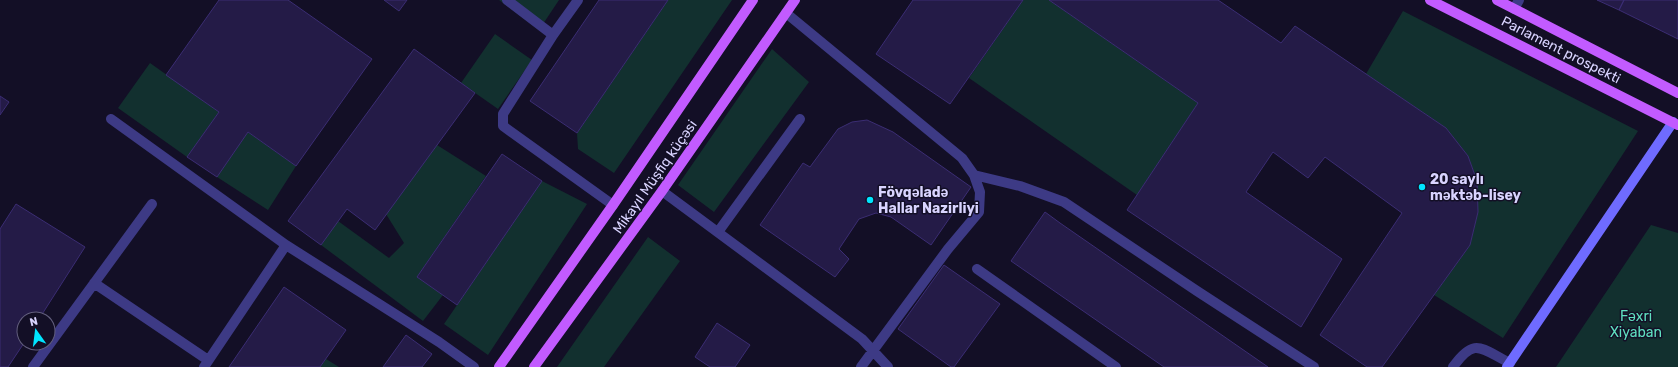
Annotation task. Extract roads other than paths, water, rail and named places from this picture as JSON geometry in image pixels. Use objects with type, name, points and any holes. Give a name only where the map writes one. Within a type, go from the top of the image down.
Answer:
[{"type":"main road","name":"Mikayıl Müşfiq küçəsi","points":[[499,367],[613,205],[752,0]]},
{"type":"main road","name":"Mikayıl Müşfiq küçəsi","points":[[534,367],[662,191],[795,0]]},
{"type":"main road","name":"Parlament prospekti","points":[[1430,0],[1676,123]]},
{"type":"main road","name":"Parlament prospekti","points":[[1497,0],[1517,4],[1678,93]]},
{"type":"street","points":[[1509,365],[1676,123]]},
{"type":"lane","points":[[507,0],[553,35]]},
{"type":"lane","points":[[578,0],[553,35],[503,114],[503,126],[613,205]]},
{"type":"lane","points":[[786,13],[962,158],[974,175],[980,192],[979,212],[948,249],[861,367]]},
{"type":"lane","points":[[718,232],[800,118]]},
{"type":"lane","points":[[111,119],[286,245],[439,342],[474,367]]},
{"type":"lane","points":[[974,175],[1020,186],[1064,202],[1314,367]]},
{"type":"lane","points":[[662,191],[862,339],[888,367]]},
{"type":"lane","points":[[33,367],[152,204]]},
{"type":"lane","points":[[94,283],[206,364],[286,245]]},
{"type":"lane","points":[[977,269],[1116,367]]},
{"type":"lane","points":[[1453,367],[1462,353],[1470,348],[1476,347],[1509,365]]},
{"type":"place","name":"20 saylı məktəb-lisey","points":[[1422,187]]},
{"type":"place","name":"Fövqəladə Hallar Nazirliyi","points":[[870,200]]},
{"type":"park label","name":"Fəxri Xiyaban","points":[[1636,324]]}]
